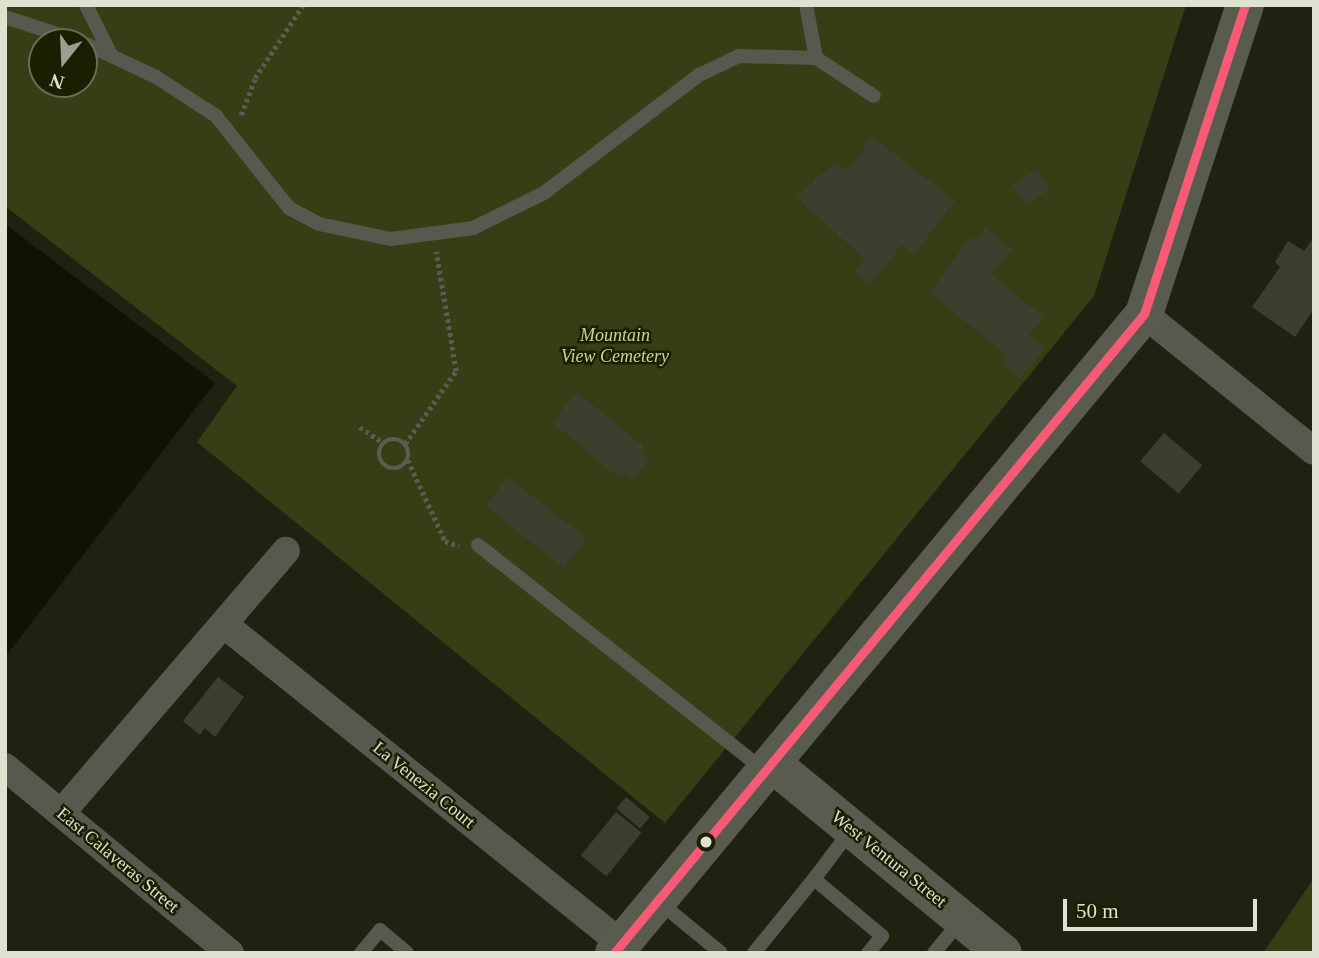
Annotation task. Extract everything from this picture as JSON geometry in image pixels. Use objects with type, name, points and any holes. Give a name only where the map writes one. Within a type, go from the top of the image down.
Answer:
[{"type":"main road","points":[[618,948],[771,769],[1144,314],[1245,5]]},
{"type":"main road","name":"West Ventura Street","points":[[771,769],[852,829],[1003,953]]},
{"type":"street","points":[[1144,314],[1314,452]]},
{"type":"street","points":[[62,812],[226,626],[286,551]]},
{"type":"street","name":"La Venezia Court","points":[[226,626],[618,948]]},
{"type":"street","name":"East Calaveras Street","points":[[5,767],[230,953]]},
{"type":"lane","points":[[86,5],[110,53]]},
{"type":"lane","points":[[806,5],[816,58]]},
{"type":"lane","points":[[5,17],[38,28]]},
{"type":"lane","points":[[98,49],[191,97],[233,135],[289,208],[319,224],[391,239],[436,237],[473,228],[544,193],[699,75],[739,56],[816,58],[873,96]]},
{"type":"lane","points":[[478,545],[771,769]]},
{"type":"lane","points":[[754,953],[852,829]]},
{"type":"lane","points":[[814,879],[882,936],[868,953]]},
{"type":"lane","points":[[658,901],[721,953]]},
{"type":"lane","points":[[934,953],[962,919]]},
{"type":"lane","points":[[361,953],[380,930],[407,953]]},
{"type":"path","points":[[233,135],[255,78],[303,5]]},
{"type":"path","points":[[436,237],[456,370],[405,443],[408,460],[445,541],[478,545]]},
{"type":"path","points":[[360,427],[384,443],[405,443]]},
{"type":"path","points":[[384,443],[384,465],[398,469],[408,460]]},
{"type":"green space","name":"Mountain View Cemetery","points":[[5,5],[1186,5],[1094,296],[665,823],[197,442],[237,386],[5,206]]},
{"type":"green space","points":[[1314,878],[1314,953],[1263,953]]},
{"type":"shaded area","points":[[5,224],[215,383],[5,657]]},
{"type":"building","points":[[872,136],[955,201],[914,254],[902,245],[870,284],[854,272],[865,259],[796,197],[834,163],[849,171]]},
{"type":"building","points":[[1037,169],[1050,189],[1026,205],[1013,185]]},
{"type":"building","points":[[985,228],[1012,249],[991,275],[1044,317],[1029,335],[1045,349],[1020,379],[1002,364],[1009,357],[930,293],[970,237],[975,241]]},
{"type":"building","points":[[1314,237],[1314,309],[1295,337],[1252,307],[1280,267],[1275,262],[1288,241],[1304,251]]},
{"type":"building","points":[[577,392],[644,447],[640,451],[649,459],[633,479],[625,472],[619,478],[552,422]]},
{"type":"building","points":[[1164,433],[1202,465],[1179,493],[1140,461]]},
{"type":"building","points":[[508,477],[587,539],[564,568],[485,506]]},
{"type":"building","points":[[218,677],[244,697],[215,737],[205,728],[200,735],[183,721]]},
{"type":"building","points":[[626,797],[650,817],[640,828],[616,808]]},
{"type":"building","points":[[616,812],[642,833],[606,876],[581,856]]},
{"type":"transit line","points":[[614,953],[1144,314],[1245,5]]}]
